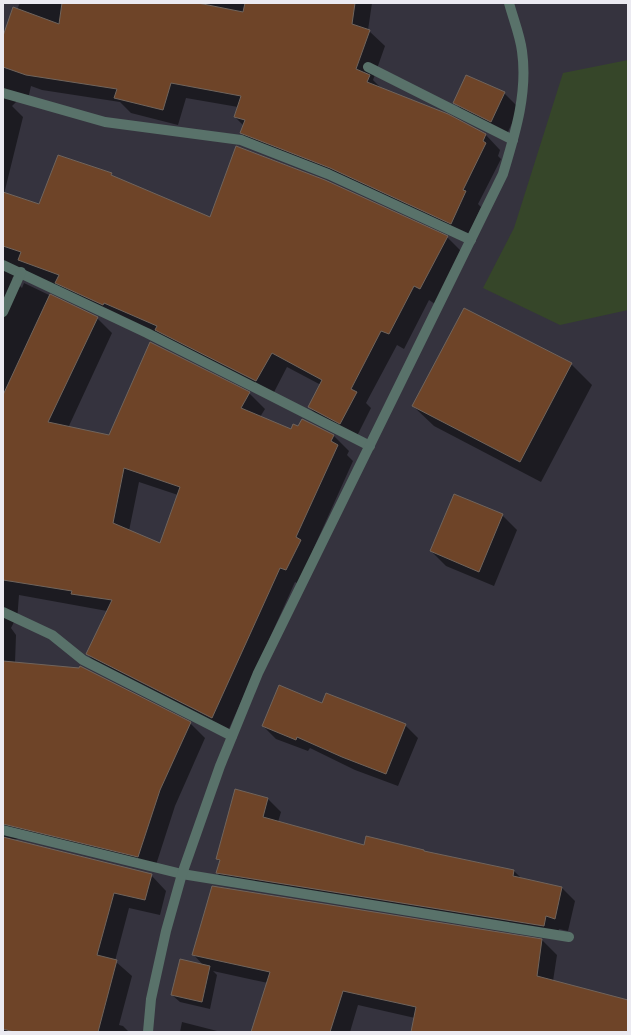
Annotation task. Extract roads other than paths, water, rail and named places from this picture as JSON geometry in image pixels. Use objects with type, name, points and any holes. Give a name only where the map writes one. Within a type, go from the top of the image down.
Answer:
[{"type":"street","points":[[148,1032],[151,999],[166,931],[182,874],[232,736],[258,673],[503,174],[513,140],[525,85],[522,49],[509,3]]},
{"type":"street","points":[[368,67],[513,140]]},
{"type":"street","points":[[3,93],[105,122],[241,140],[328,174],[471,240]]},
{"type":"street","points":[[3,265],[21,272],[147,333],[370,446]]},
{"type":"street","points":[[3,312],[21,272]]},
{"type":"street","points":[[3,612],[52,635],[83,660],[232,736]]},
{"type":"street","points":[[3,830],[182,874],[569,937]]}]
